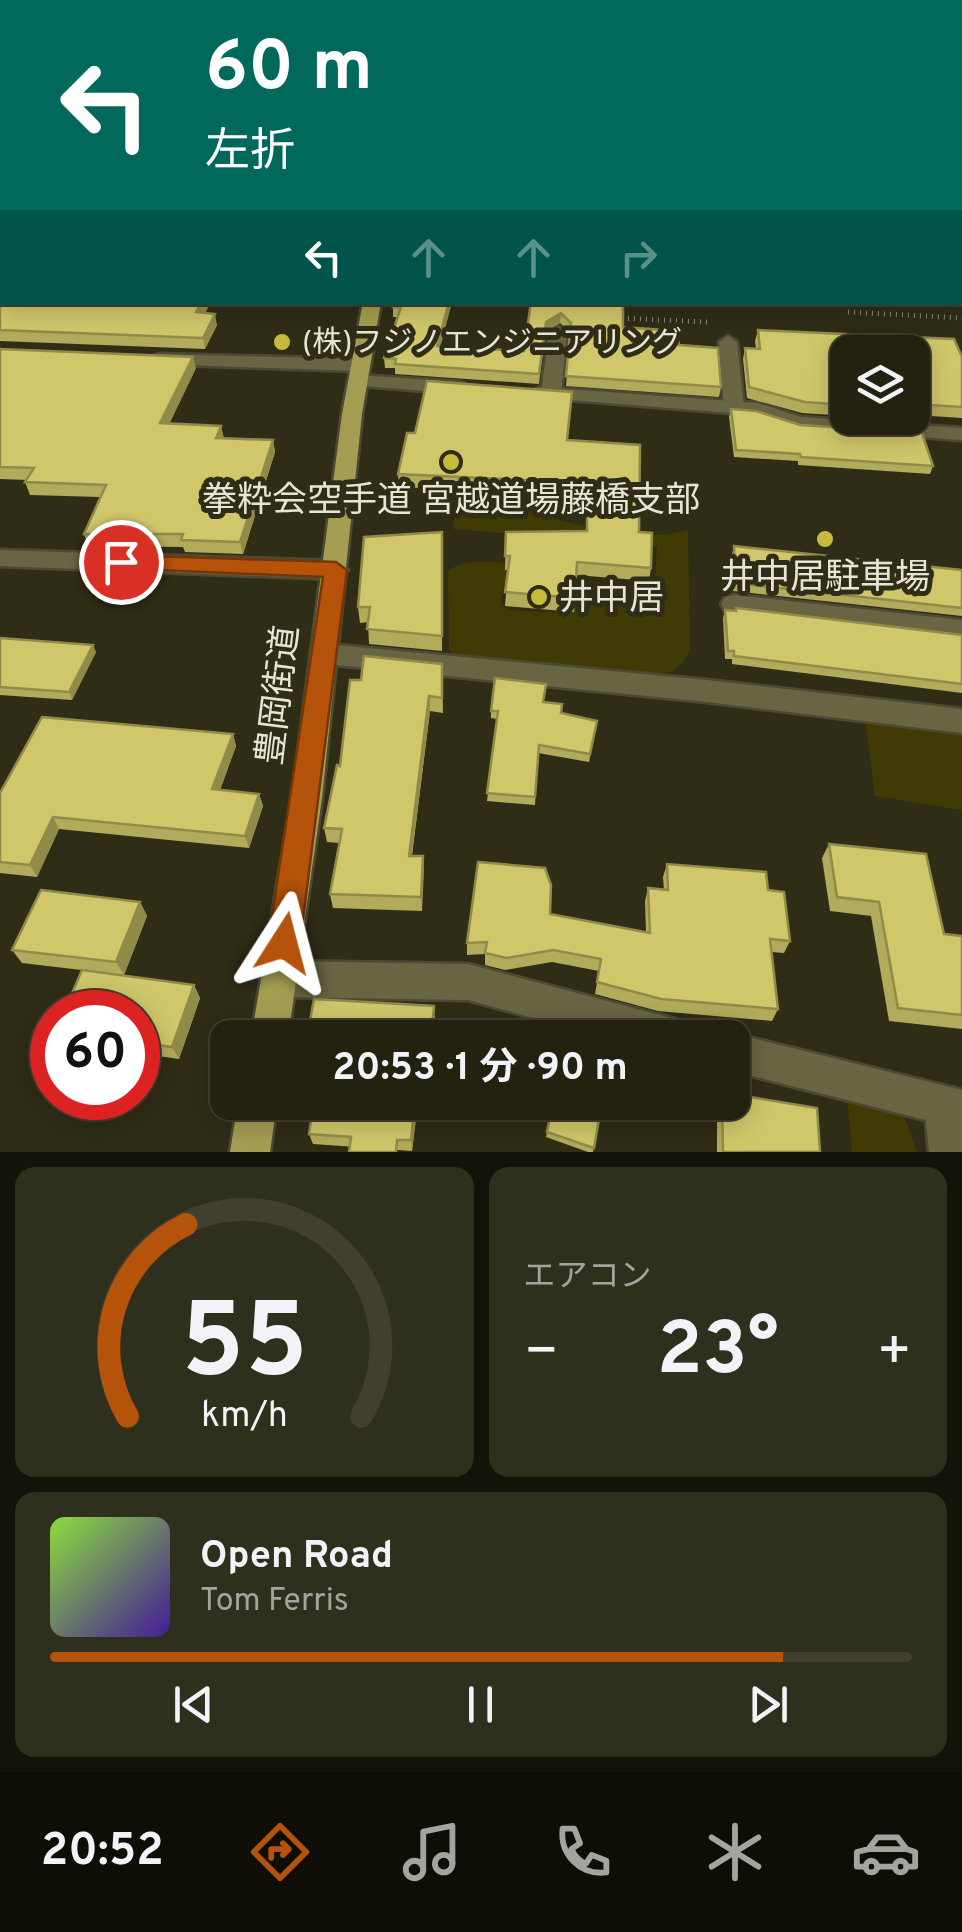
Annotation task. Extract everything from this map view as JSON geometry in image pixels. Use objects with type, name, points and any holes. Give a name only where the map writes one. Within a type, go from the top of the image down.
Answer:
[{"type":"main road","name":"豊岡街道","points":[[272,1020],[326,654],[359,373],[371,305]]},
{"type":"main road","points":[[250,1152],[255,1120]]},
{"type":"street","points":[[551,394],[558,332]]},
{"type":"street","points":[[728,342],[734,408]]},
{"type":"street","points":[[142,359],[359,373],[474,389]]},
{"type":"street","points":[[512,392],[734,408],[771,412],[798,423],[962,434]]},
{"type":"street","points":[[0,558],[336,570]]},
{"type":"street","points":[[734,604],[962,630]]},
{"type":"street","points":[[326,654],[674,687],[962,721]]},
{"type":"street","points":[[278,978],[468,982],[608,1020]]},
{"type":"street","points":[[750,1057],[953,1108],[949,1152]]},
{"type":"path","points":[[848,312],[962,318]]},
{"type":"path","points":[[608,318],[718,323]]},
{"type":"shaded area","points":[[456,505],[515,509],[630,534],[688,530],[690,649],[684,660],[656,676],[457,658],[449,650],[448,571],[456,566],[483,561],[521,564],[518,578],[504,584],[501,603],[509,610],[569,613],[577,606],[579,589],[585,581],[655,581],[657,546],[453,529]]},
{"type":"shaded area","points":[[865,719],[962,731],[962,810],[875,796]]},
{"type":"shaded area","points":[[847,1098],[902,1111],[917,1152],[852,1152]]},
{"type":"building","points":[[0,305],[200,305],[196,312],[215,314],[203,338],[0,330]]},
{"type":"building","points":[[448,305],[437,346],[524,351],[531,305],[623,305],[623,327],[678,331],[679,345],[718,348],[721,387],[566,376],[571,323],[561,313],[546,322],[539,374],[395,364],[396,359],[384,358],[401,307],[393,307]]},
{"type":"building","points":[[758,330],[867,335],[830,335],[830,404],[805,402],[749,387],[745,348],[760,349]]},
{"type":"building","points":[[930,338],[954,339],[962,357],[962,407],[930,405]]},
{"type":"building","points":[[0,349],[193,357],[160,423],[221,426],[216,438],[273,440],[240,542],[181,540],[183,534],[84,534],[106,485],[25,482],[34,468],[0,467]]},
{"type":"building","points":[[427,381],[572,392],[567,440],[640,445],[639,532],[652,533],[651,568],[577,562],[575,598],[505,592],[510,556],[505,556],[506,532],[587,531],[587,483],[398,474],[407,433],[415,433]]},
{"type":"building","points":[[731,409],[756,411],[800,425],[830,427],[830,435],[923,435],[933,466],[801,457],[736,450]]},
{"type":"building","points":[[442,532],[442,636],[367,629],[370,607],[358,607],[364,537]]},
{"type":"building","points":[[734,546],[962,570],[962,608],[735,583]]},
{"type":"building","points":[[736,608],[962,635],[962,684],[734,656],[734,651],[728,651],[725,610]]},
{"type":"building","points":[[0,638],[93,645],[69,692],[0,687]]},
{"type":"building","points":[[364,656],[442,664],[442,698],[429,696],[409,856],[423,856],[421,897],[330,894],[342,829],[324,828],[337,765],[340,766],[350,680],[361,680]]},
{"type":"building","points":[[495,678],[546,684],[543,702],[562,704],[561,713],[597,721],[590,754],[539,745],[535,797],[487,793],[498,711],[491,711]]},
{"type":"building","points":[[42,717],[233,734],[212,789],[259,794],[245,836],[53,817],[30,865],[0,862],[0,793]]},
{"type":"building","points":[[829,844],[926,854],[944,934],[962,936],[962,1015],[898,1008],[879,902],[837,897]]},
{"type":"building","points":[[478,862],[545,868],[551,885],[550,914],[650,933],[648,888],[668,890],[667,864],[766,872],[768,890],[784,892],[790,941],[770,939],[778,1009],[661,999],[597,982],[601,959],[553,950],[506,958],[485,953],[487,942],[467,943]]},
{"type":"building","points":[[41,890],[140,902],[116,962],[12,950]]},
{"type":"building","points":[[82,970],[194,985],[172,1047],[160,1045],[160,990],[73,990]]},
{"type":"building","points":[[314,999],[434,1006],[433,1020],[310,1020]]},
{"type":"building","points":[[750,1097],[817,1108],[820,1152],[723,1152],[722,1120],[750,1120]]},
{"type":"building","points":[[311,1120],[413,1120],[411,1140],[397,1140],[396,1152],[349,1152],[351,1137],[309,1134]]},
{"type":"building","points":[[549,1120],[599,1120],[594,1148],[547,1132]]},
{"type":"place","name":"(株)フジノエンジニアリング","points":[[282,342]]},
{"type":"place","name":"拳粋会空手道 宮越道場藤橋支部","points":[[451,462]]},
{"type":"place","name":"井中居駐車場","points":[[825,539]]},
{"type":"place","name":"井中居","points":[[539,597]]},
{"type":"route","points":[[121,562],[336,570],[284,943]]}]
